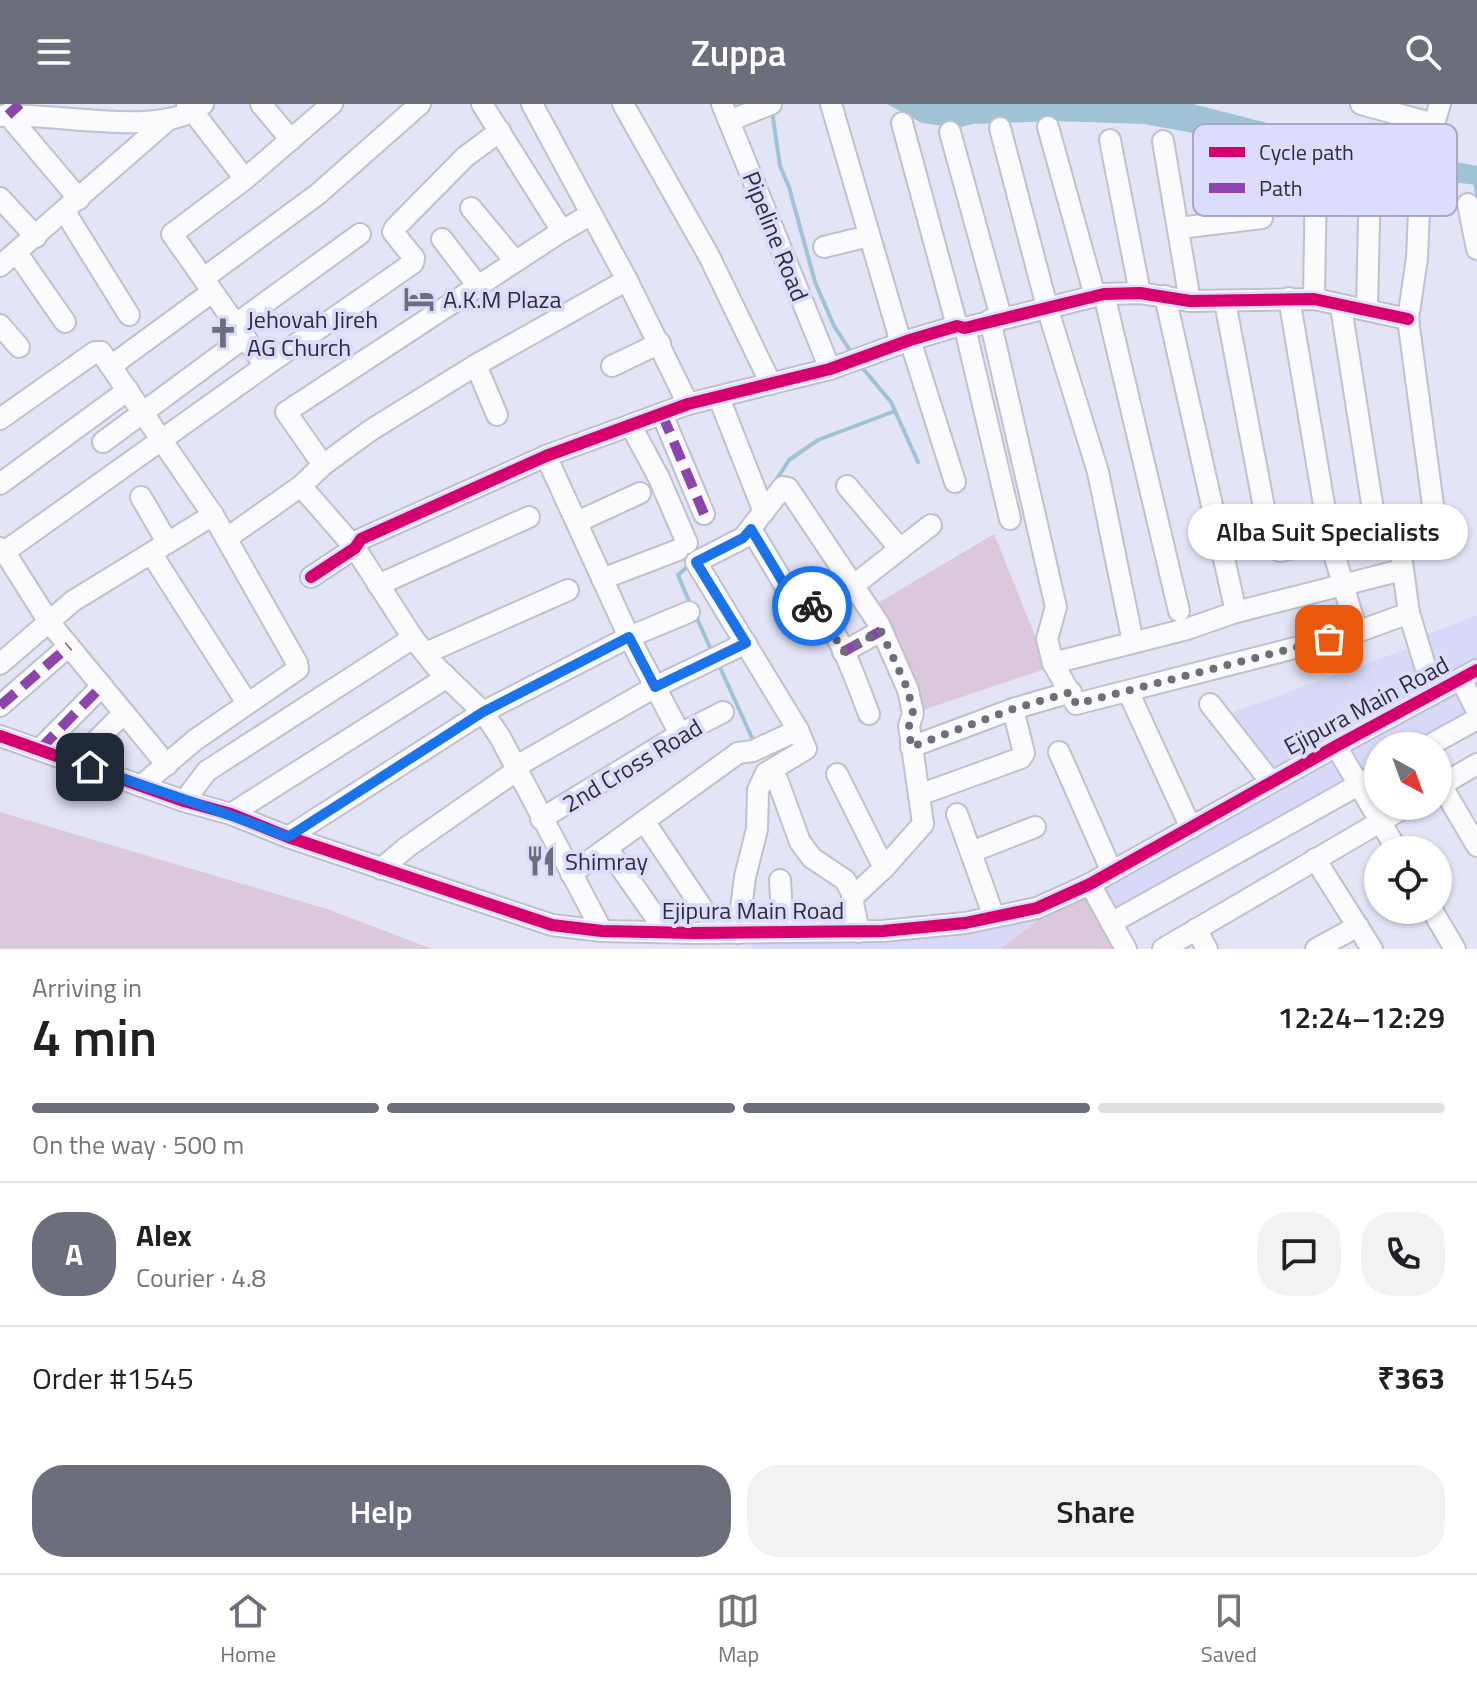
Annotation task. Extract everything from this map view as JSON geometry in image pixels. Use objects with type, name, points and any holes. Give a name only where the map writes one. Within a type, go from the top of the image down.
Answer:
[{"type":"street","points":[[261,104],[291,140]]},
{"type":"street","points":[[265,366],[172,234],[245,179],[332,104]]},
{"type":"street","points":[[111,366],[318,194],[420,104]]},
{"type":"street","points":[[482,104],[562,231]]},
{"type":"street","points":[[532,104],[660,343],[688,404]]},
{"type":"street","points":[[623,104],[709,256],[771,384]]},
{"type":"street","points":[[831,104],[869,236],[955,482]]},
{"type":"street","points":[[1361,104],[1434,124],[1440,104]]},
{"type":"street","points":[[0,266],[169,119],[194,106],[245,179]]},
{"type":"street","points":[[725,113],[757,106]]},
{"type":"street","name":"Pipeline Road","points":[[725,113],[830,369]]},
{"type":"street","points":[[6,114],[104,122],[169,119]]},
{"type":"street","points":[[6,114],[72,206],[129,315]]},
{"type":"street","points":[[902,123],[961,327],[1010,519]]},
{"type":"street","points":[[1048,127],[1100,295],[1179,611]]},
{"type":"street","points":[[1000,128],[1047,307],[1098,472],[1133,642]]},
{"type":"street","points":[[167,765],[49,622],[2,549],[413,263],[414,258],[393,232],[395,228],[465,157],[500,131]]},
{"type":"street","points":[[950,132],[996,319],[1056,607],[1047,639],[1053,663],[1076,704],[1357,632],[1409,613]]},
{"type":"street","points":[[1110,140],[1140,293]]},
{"type":"street","points":[[1163,141],[1190,301]]},
{"type":"street","points":[[0,198],[36,237]]},
{"type":"street","points":[[1468,204],[1477,249]]},
{"type":"street","points":[[471,208],[515,261]]},
{"type":"street","points":[[323,465],[286,412],[590,215]]},
{"type":"street","points":[[1229,216],[1230,222]]},
{"type":"street","points":[[1179,228],[1262,216]]},
{"type":"street","points":[[1314,299],[1315,216]]},
{"type":"street","points":[[1367,309],[1369,216]]},
{"type":"street","points":[[1341,307],[1377,535],[1398,533],[1435,520],[1408,319],[1417,258],[1419,216]]},
{"type":"street","points":[[103,442],[360,234]]},
{"type":"street","points":[[824,247],[869,236]]},
{"type":"street","points":[[442,239],[478,286]]},
{"type":"street","points":[[17,253],[65,322]]},
{"type":"street","points":[[227,538],[301,486],[323,465],[371,430],[476,365],[627,280]]},
{"type":"street","points":[[311,577],[355,548],[361,539],[546,456],[688,404],[830,369],[905,341],[961,327],[1100,295],[1140,293],[1190,301],[1314,299],[1408,319]]},
{"type":"street","points":[[1165,296],[1236,612]]},
{"type":"street","points":[[1289,298],[1330,540],[1357,632]]},
{"type":"street","points":[[1225,302],[1271,544],[1280,551],[1330,540]]},
{"type":"street","points":[[0,325],[19,347]]},
{"type":"street","points":[[612,366],[660,343]]},
{"type":"street","points":[[0,419],[95,352],[101,352],[213,515],[298,669],[195,740],[141,786]]},
{"type":"street","points":[[476,365],[497,415]]},
{"type":"street","points":[[0,484],[128,390]]},
{"type":"street","points":[[719,398],[757,521],[796,604],[815,606],[822,613],[843,652],[869,714]]},
{"type":"street","points":[[662,414],[704,514]]},
{"type":"street","points":[[631,426],[659,478],[688,552],[798,730],[806,750],[766,773],[758,790],[757,829],[729,933]]},
{"type":"street","points":[[546,456],[629,637],[680,734]]},
{"type":"street","points":[[301,486],[355,548],[419,646],[483,712],[500,737],[602,931]]},
{"type":"street","points":[[847,486],[900,549]]},
{"type":"street","points":[[602,579],[743,538],[783,487],[788,488],[854,585],[881,631],[908,690],[913,713],[909,726],[923,824],[851,901],[847,937]]},
{"type":"street","points":[[577,522],[640,493]]},
{"type":"street","points":[[141,497],[159,547],[247,703]]},
{"type":"street","points":[[0,664],[65,606],[213,515]]},
{"type":"street","points":[[378,585],[529,517]]},
{"type":"street","points":[[854,585],[931,525]]},
{"type":"street","points":[[1398,533],[1409,613],[1433,692]]},
{"type":"street","points":[[1053,663],[1402,570]]},
{"type":"street","points":[[184,801],[207,771],[419,646],[568,590]]},
{"type":"street","points":[[288,837],[483,712],[629,637],[689,612]]},
{"type":"street","points":[[843,652],[881,631]]},
{"type":"street","points":[[381,869],[407,847],[516,771],[522,763],[655,687],[746,643]]},
{"type":"street","points":[[0,706],[69,646]]},
{"type":"street","points":[[231,814],[441,681],[445,675]]},
{"type":"street","points":[[1469,675],[1477,711]]},
{"type":"street","name":"Ejipura Main Road","points":[[0,736],[184,801],[231,814],[381,869],[552,925],[602,931],[884,940],[1037,908],[1090,884],[1433,692],[1469,675]]},
{"type":"street","points":[[40,749],[102,686]]},
{"type":"street","points":[[911,747],[1013,709],[1071,692]]},
{"type":"street","points":[[1132,700],[1191,828]]},
{"type":"street","points":[[1210,704],[1271,782]]},
{"type":"street","points":[[919,795],[1023,756],[1013,709]]},
{"type":"street","name":"2nd Cross Road","points":[[541,819],[680,734],[723,712]]},
{"type":"street","points":[[75,762],[124,713]]},
{"type":"street","points":[[1452,733],[1477,719]]},
{"type":"street","points":[[571,874],[738,753],[753,751],[798,730]]},
{"type":"street","points":[[1336,746],[1388,836]]},
{"type":"street","points":[[1059,752],[1112,872]]},
{"type":"street","points":[[1452,778],[1477,764]]},
{"type":"street","points":[[766,773],[777,779],[800,842],[812,858],[845,880],[854,897]]},
{"type":"street","points":[[837,774],[884,868]]},
{"type":"street","points":[[1111,923],[1364,781]]},
{"type":"street","points":[[1452,807],[1477,846]]},
{"type":"street","points":[[957,814],[994,917]]},
{"type":"street","points":[[1163,949],[1383,820]]},
{"type":"street","points":[[644,821],[729,933]]},
{"type":"street","points":[[971,852],[1035,827]]},
{"type":"street","points":[[607,848],[666,932]]},
{"type":"street","points":[[1315,859],[1372,949]]},
{"type":"street","points":[[780,880],[788,938]]},
{"type":"street","points":[[1090,884],[1126,949]]},
{"type":"street","points":[[1440,924],[1455,949]]},
{"type":"street","points":[[1316,949],[1358,926]]},
{"type":"street","points":[[1196,929],[1207,949]]},
{"type":"shaded area","points":[[887,104],[1193,104],[1271,124],[1193,124],[1193,133],[1144,124],[1054,121],[973,124],[957,128],[922,123]]},
{"type":"shaded area","points":[[1457,162],[1477,166],[1477,185],[1457,183]]},
{"type":"shaded area","points":[[994,534],[1048,668],[920,711],[873,606]]},
{"type":"shaded area","points":[[1477,615],[1477,659],[1439,680],[1424,636]]},
{"type":"shaded area","points":[[1415,646],[1427,687],[1256,780],[1223,716]]},
{"type":"shaded area","points":[[1477,678],[1477,717],[1449,732],[1381,732]]},
{"type":"shaded area","points":[[1364,742],[1364,778],[1099,920],[1086,899]]},
{"type":"shaded area","points":[[0,812],[327,909],[432,949],[0,949]]},
{"type":"shaded area","points":[[1086,899],[1115,949],[1000,949],[1041,918]]},
{"type":"shaded area","points":[[1041,918],[1000,949],[751,949],[752,944],[847,935],[966,932]]},
{"type":"waterway","points":[[772,111],[780,166],[789,187],[815,282],[834,326],[853,355]]},
{"type":"waterway","points":[[1475,181],[1477,195]]},
{"type":"waterway","points":[[860,365],[891,402],[918,462]]},
{"type":"waterway","points":[[773,485],[789,460],[818,440],[895,411]]},
{"type":"waterway","points":[[686,568],[678,575],[691,606]]},
{"type":"waterway","points":[[695,614],[712,652]]},
{"type":"waterway","points":[[718,663],[753,740]]},
{"type":"marked path","points":[[8,115],[20,104]]},
{"type":"marked path","points":[[662,414],[704,514]]},
{"type":"marked path","points":[[843,652],[881,631]]},
{"type":"marked path","points":[[0,706],[69,646]]},
{"type":"marked path","points":[[40,749],[102,686]]},
{"type":"cycle path","points":[[311,577],[355,548],[361,539],[546,456],[688,404],[830,369],[957,326],[965,328],[1104,294],[1140,293],[1190,301],[1314,299],[1408,319]]},
{"type":"cycle path","points":[[0,736],[552,925],[602,931],[695,933],[883,931],[965,923],[1037,908],[1090,884],[1477,670]]},
{"type":"way so far","points":[[812,606],[822,613],[843,652],[881,631],[908,690],[913,713],[909,726],[911,747],[1013,709],[1071,692],[1076,704],[1329,639]]},
{"type":"place","name":"A.K.M Plaza","points":[[419,299]]},
{"type":"place","name":"Jehovah Jireh AG Church","points":[[223,333]]},
{"type":"place","name":"Alba Suit Specialists","points":[[1329,639]]},
{"type":"place","name":"Shimray","points":[[541,861]]},
{"type":"route","points":[[90,767],[184,801],[231,814],[288,837],[483,712],[629,637],[655,687],[746,643],[696,562],[743,538],[751,529],[796,604],[812,606]]}]
